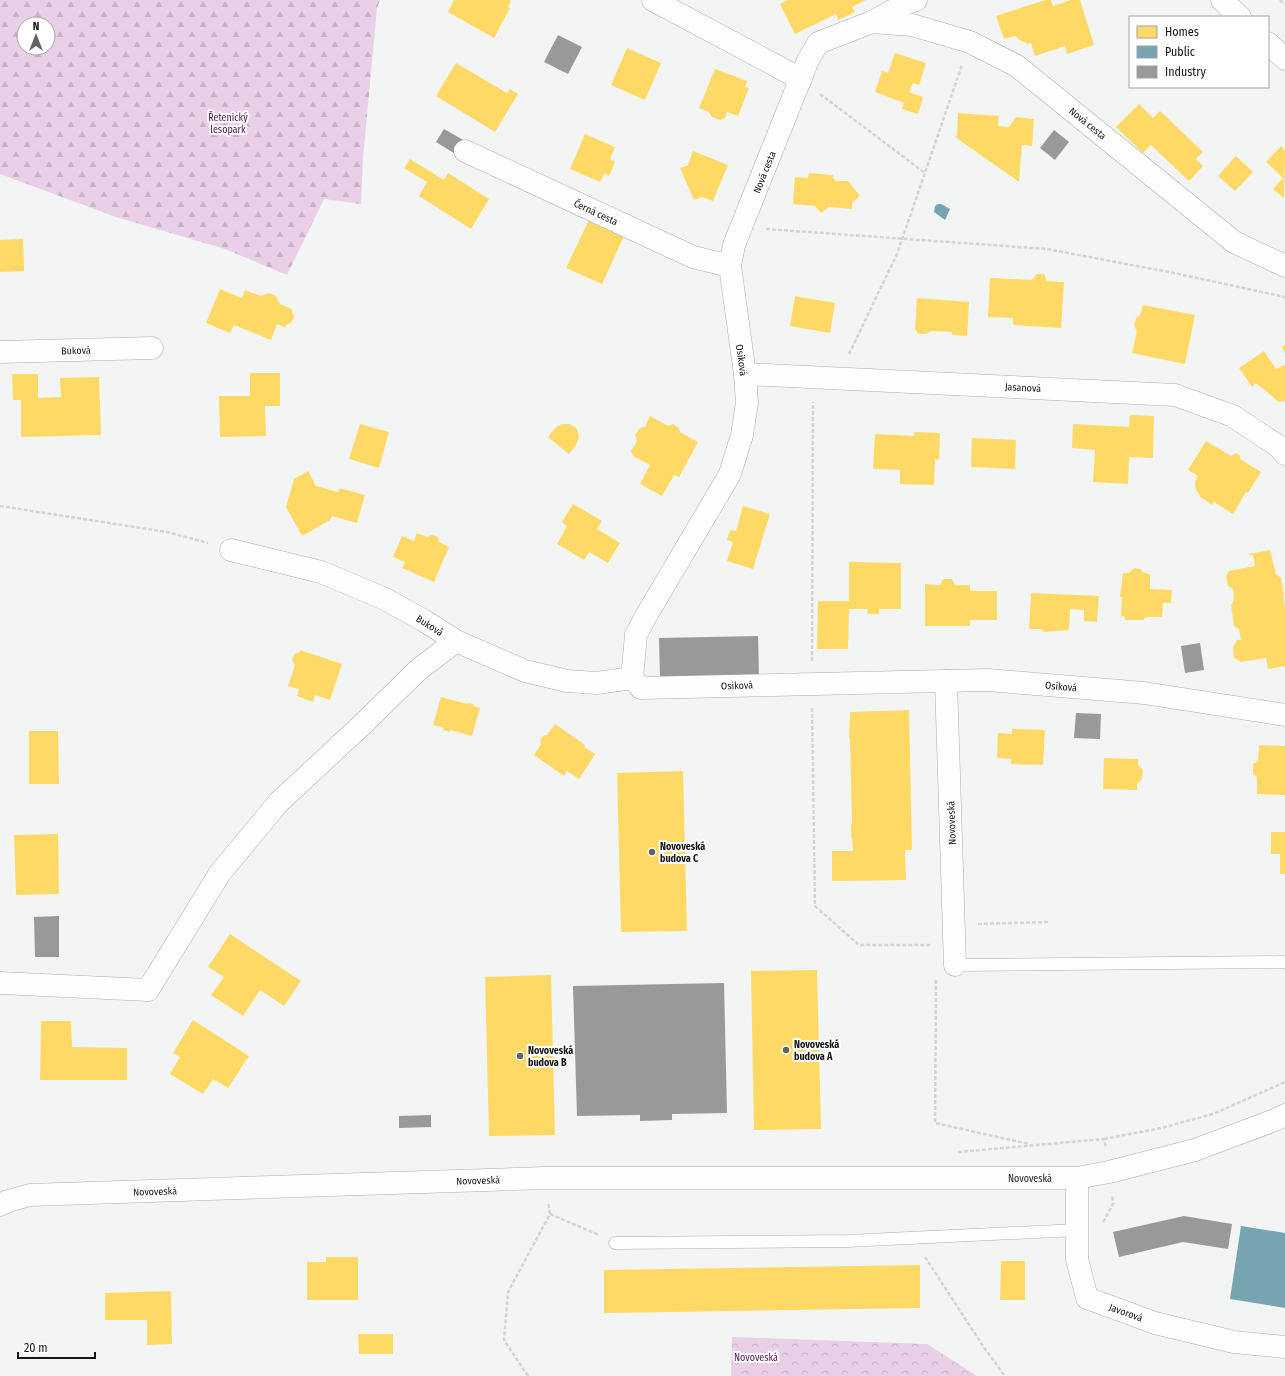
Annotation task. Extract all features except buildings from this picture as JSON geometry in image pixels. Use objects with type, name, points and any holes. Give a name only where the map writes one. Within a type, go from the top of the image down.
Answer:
[{"type":"street","points":[[653,0],[801,79]]},
{"type":"street","name":"Nová cesta","points":[[730,266],[734,245],[808,60],[818,43],[872,22],[907,3],[916,0]]},
{"type":"street","points":[[1222,0],[1239,16]]},
{"type":"street","name":"Nová cesta","points":[[872,22],[912,25],[970,42],[1017,66],[1234,242],[1285,266]]},
{"type":"street","points":[[1269,44],[1285,59]]},
{"type":"street","name":"Černá cesta","points":[[465,151],[694,257],[730,266]]},
{"type":"street","name":"Osiková","points":[[730,266],[745,374],[747,404],[742,435],[730,474],[636,635],[632,678],[641,688],[987,680],[1144,693],[1285,715]]},
{"type":"street","name":"Buková","points":[[0,352],[152,348]]},
{"type":"street","name":"Jasanová","points":[[745,374],[1175,394],[1233,416],[1278,446],[1285,454]]},
{"type":"street","name":"Buková","points":[[231,550],[328,575],[383,598],[423,620],[456,641],[525,671],[567,681],[597,683],[632,678]]},
{"type":"street","points":[[0,983],[148,990],[220,873],[280,802],[418,670],[456,641]]},
{"type":"street","name":"Novoveská","points":[[946,681],[955,965]]},
{"type":"street","name":"Novoveská","points":[[0,1205],[17,1198],[36,1195],[545,1178],[1077,1178],[1109,1172],[1195,1150],[1285,1115]]},
{"type":"street","name":"Javorová","points":[[1077,1178],[1077,1259],[1087,1298],[1155,1323],[1234,1342],[1285,1347]]},
{"type":"lane","points":[[955,965],[1285,962]]},
{"type":"lane","points":[[615,1243],[847,1241],[1077,1230]]},
{"type":"path","points":[[1280,0],[1285,4]]},
{"type":"path","points":[[837,378],[897,254],[970,42]]},
{"type":"path","points":[[821,95],[925,173]]},
{"type":"path","points":[[742,227],[1047,249],[1174,273],[1285,297]]},
{"type":"path","points":[[813,377],[812,684],[815,906],[859,945],[936,945]]},
{"type":"path","points":[[0,506],[167,532],[231,550]]},
{"type":"path","points":[[996,924],[1048,922]]},
{"type":"path","points":[[936,976],[935,1123],[1032,1145],[1104,1139],[1162,1128],[1213,1114],[1285,1082]]},
{"type":"path","points":[[1102,1223],[1114,1204],[1104,1139]]},
{"type":"path","points":[[528,1376],[504,1340],[508,1292],[550,1214],[615,1243]]},
{"type":"path","points":[[913,1238],[949,1291],[985,1349],[1005,1376]]},
{"type":"green space","name":"Řetenický lesopark","points":[[0,0],[380,0],[377,8],[363,158],[361,204],[324,199],[287,275],[225,249],[116,217],[0,174]]},
{"type":"green space","name":"Novoveská","points":[[732,1337],[927,1344],[977,1376],[731,1376]]},
{"type":"place","name":"Novoveská budova C","points":[[652,852]]},
{"type":"place","name":"Novoveská budova A","points":[[786,1050]]},
{"type":"place","name":"Novoveská budova B","points":[[520,1056]]}]
